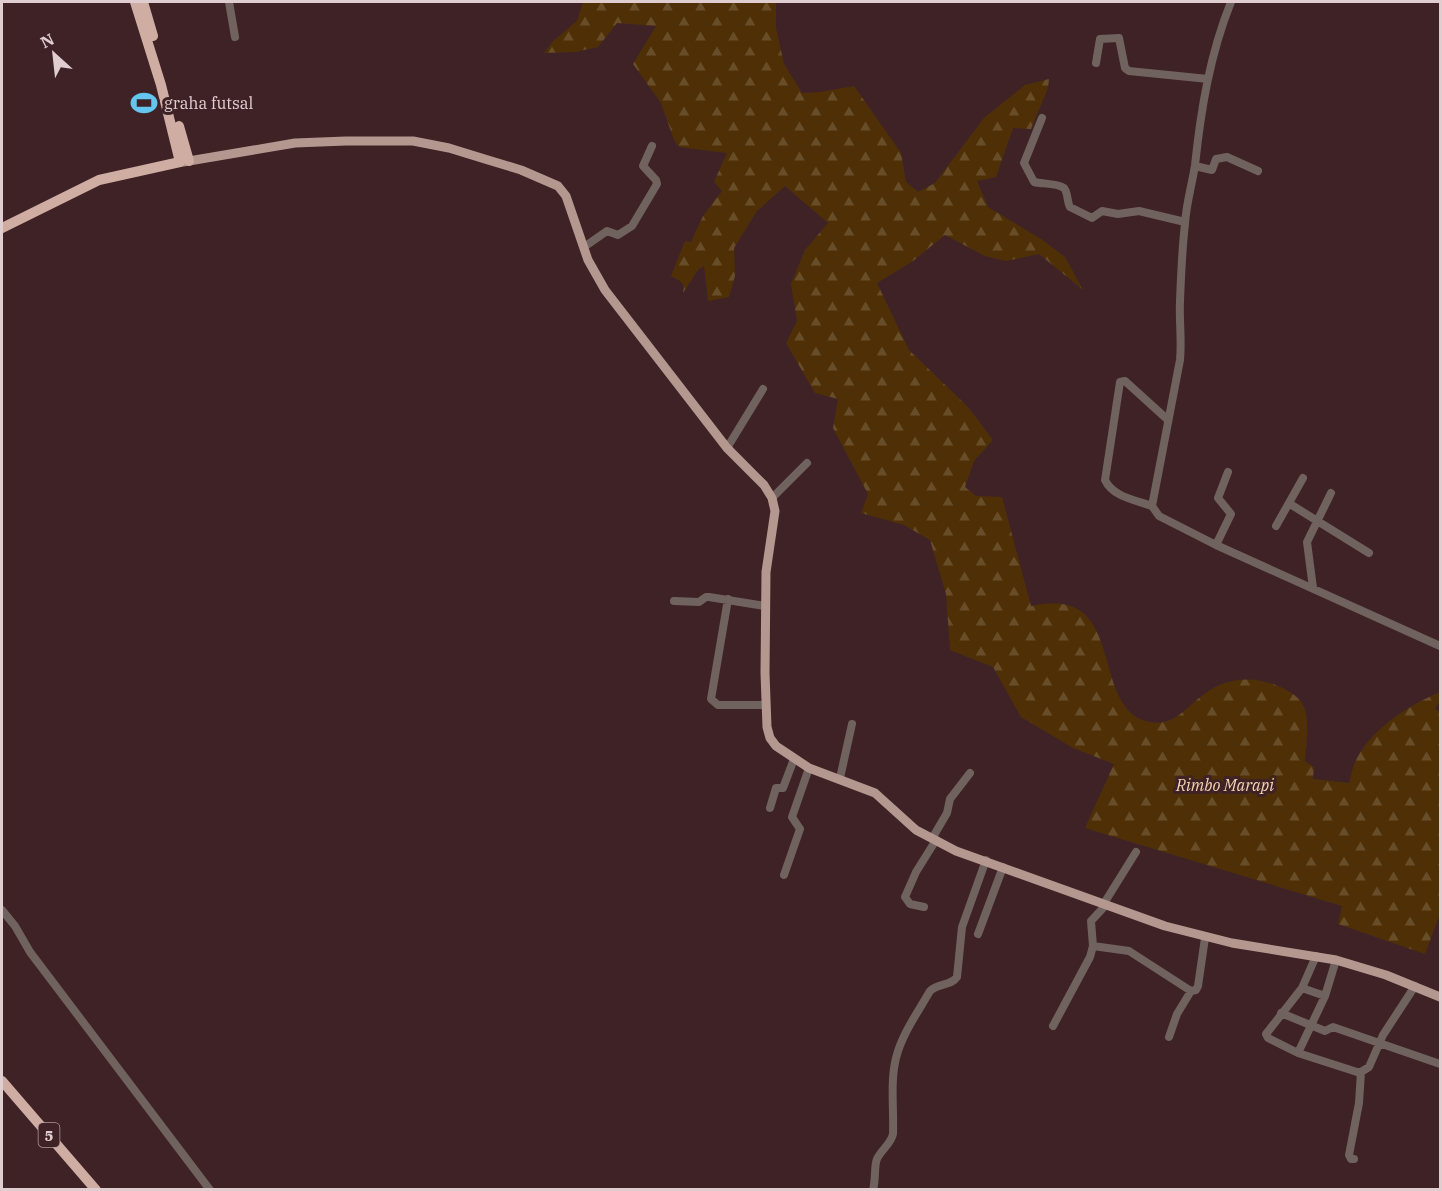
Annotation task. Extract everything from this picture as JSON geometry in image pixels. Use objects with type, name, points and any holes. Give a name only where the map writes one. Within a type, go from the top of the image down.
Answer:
[{"type":"highway","points":[[135,2],[184,162]]},
{"type":"highway","points":[[143,2],[184,162]]},
{"type":"highway","points":[[2,228],[99,180],[184,162]]},
{"type":"highway","name":"5","points":[[2,1081],[96,1190]]},
{"type":"main road","points":[[184,162],[318,141],[412,141],[436,145],[521,170],[558,186],[566,196],[588,260],[605,290],[727,448],[764,485],[772,498],[775,511],[768,557],[765,606],[766,716],[772,742],[809,768],[875,793],[916,830],[956,851],[986,860],[1104,905],[1205,938],[1336,960],[1440,997]]},
{"type":"street","points":[[229,2],[235,38]]},
{"type":"street","points":[[1152,506],[1182,345],[1180,303],[1185,222],[1199,123],[1220,29],[1232,2]]},
{"type":"street","points":[[1096,63],[1100,39],[1119,38],[1125,68],[1129,71],[1208,80]]},
{"type":"street","points":[[1042,118],[1024,163],[1034,182],[1062,187],[1066,192],[1068,205],[1092,218],[1100,212],[1118,214],[1139,211],[1185,222]]},
{"type":"street","points":[[584,247],[607,231],[618,235],[632,226],[657,184],[643,166],[651,146]]},
{"type":"street","points":[[1194,166],[1212,170],[1216,159],[1225,157],[1258,171]]},
{"type":"street","points":[[1168,420],[1125,381],[1120,382],[1105,480],[1116,493],[1152,506],[1159,516],[1216,545],[1440,646]]},
{"type":"street","points":[[727,448],[763,389]]},
{"type":"street","points":[[772,498],[807,463]]},
{"type":"street","points":[[1216,545],[1231,518],[1230,511],[1218,498],[1228,472]]},
{"type":"street","points":[[1276,526],[1303,478]]},
{"type":"street","points":[[1313,588],[1307,542],[1332,493]]},
{"type":"street","points":[[1290,504],[1318,519],[1369,553]]},
{"type":"street","points":[[674,601],[699,602],[706,597],[765,606]]},
{"type":"street","points":[[728,599],[711,699],[717,705],[766,705]]},
{"type":"street","points":[[840,778],[852,724]]},
{"type":"street","points":[[770,808],[776,788],[783,788],[794,759]]},
{"type":"street","points":[[784,875],[801,829],[792,817],[809,768]]},
{"type":"street","points":[[924,907],[910,904],[905,897],[947,813],[950,799],[970,773]]},
{"type":"street","points":[[1053,1026],[1090,957],[1092,946],[1090,921],[1104,905],[1136,852]]},
{"type":"street","points":[[873,1190],[876,1179],[876,1159],[892,1139],[893,1134],[894,1077],[901,1042],[930,991],[934,987],[955,981],[957,977],[962,927],[986,860]]},
{"type":"street","points":[[978,934],[1003,867]]},
{"type":"street","points":[[2,910],[15,926],[30,952],[210,1190]]},
{"type":"street","points":[[1169,1037],[1177,1014],[1191,991],[1196,990],[1199,982],[1205,938]]},
{"type":"street","points":[[1092,946],[1129,951],[1191,991]]},
{"type":"street","points":[[1316,956],[1302,988],[1266,1034],[1268,1038],[1299,1053],[1362,1072]]},
{"type":"street","points":[[1299,1053],[1325,996],[1336,960]]},
{"type":"street","points":[[1354,1159],[1348,1155],[1358,1111],[1362,1072],[1369,1067],[1378,1044],[1414,986]]},
{"type":"street","points":[[1302,988],[1325,996]]},
{"type":"street","points":[[1281,1013],[1325,1031],[1332,1027],[1357,1034],[1378,1044],[1440,1064]]},
{"type":"green space","name":"Rimbo Marapi","points":[[583,2],[776,2],[776,28],[784,64],[802,93],[854,86],[901,153],[906,182],[918,192],[935,183],[984,118],[1025,85],[1049,79],[1048,88],[1031,129],[1013,128],[996,177],[977,181],[988,207],[1041,239],[1065,257],[1083,290],[1039,254],[1006,261],[985,256],[945,235],[913,261],[877,283],[909,350],[968,407],[993,440],[974,461],[965,487],[976,496],[1002,497],[1031,606],[1062,604],[1082,612],[1095,629],[1118,695],[1130,712],[1149,722],[1165,722],[1179,715],[1203,695],[1221,684],[1240,680],[1270,683],[1294,695],[1304,707],[1307,726],[1305,761],[1314,767],[1313,779],[1349,783],[1360,753],[1379,730],[1415,704],[1440,692],[1440,700],[1435,709],[1440,712],[1440,914],[1425,954],[1338,924],[1342,906],[1085,828],[1114,764],[1073,748],[1021,717],[993,667],[950,650],[946,594],[930,540],[904,525],[861,513],[868,494],[833,428],[838,399],[815,393],[786,343],[797,321],[791,284],[805,250],[828,223],[785,186],[757,211],[734,248],[735,276],[729,297],[708,301],[704,266],[698,270],[683,293],[684,286],[671,276],[685,241],[691,242],[703,216],[722,191],[714,182],[727,153],[679,147],[674,140],[661,103],[633,64],[656,26],[617,23],[598,47],[575,52],[544,53],[552,42],[577,21]]},
{"type":"place","name":"graha futsal","points":[[144,103]]}]
